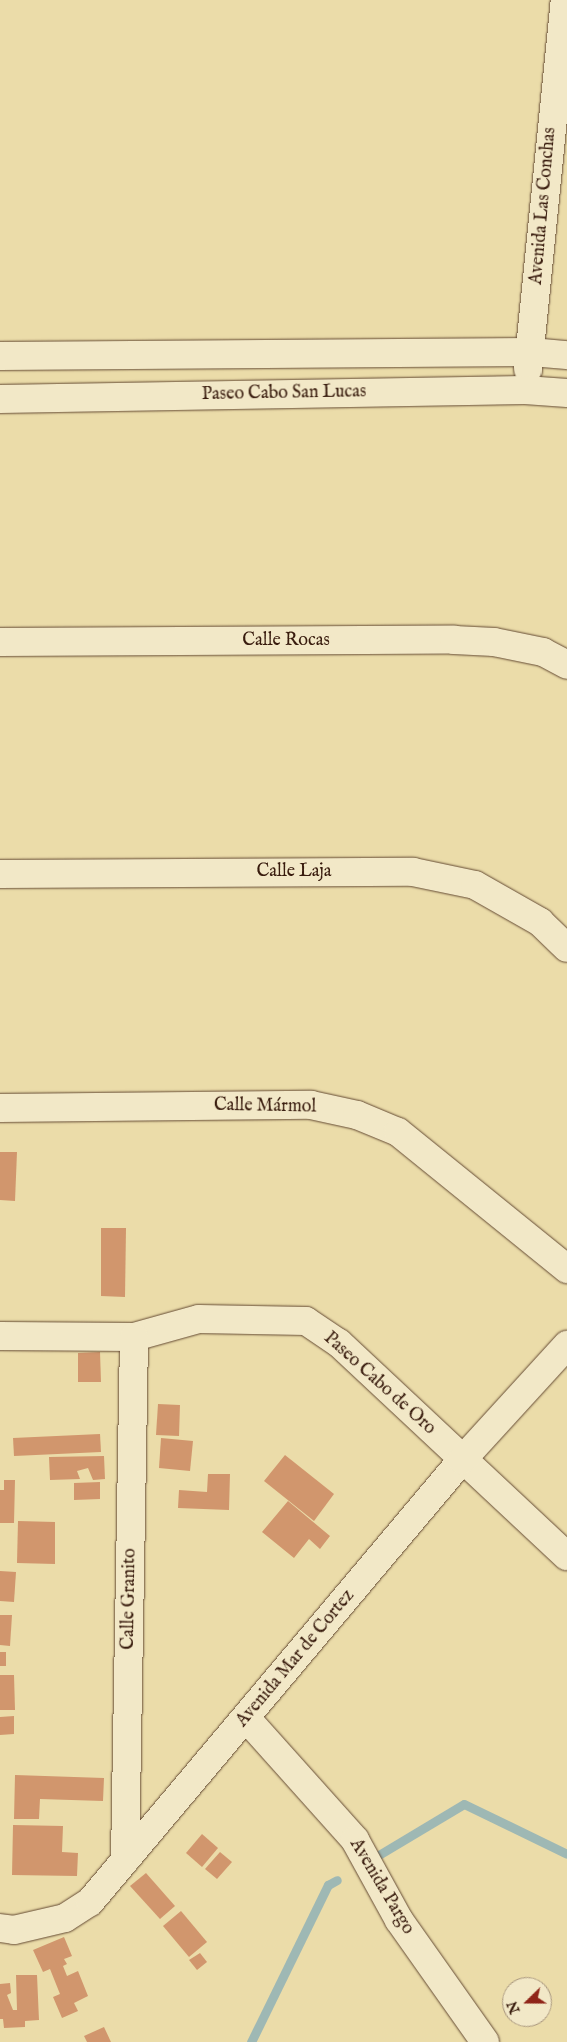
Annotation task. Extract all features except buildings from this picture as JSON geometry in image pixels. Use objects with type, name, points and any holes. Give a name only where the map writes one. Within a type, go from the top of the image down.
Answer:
[{"type":"street","name":"Avenida Las Conchas","points":[[525,390],[531,352],[562,71],[565,0]]},
{"type":"street","points":[[0,356],[531,352],[567,355]]},
{"type":"street","name":"Paseo Cabo San Lucas","points":[[0,399],[525,390],[567,393]]},
{"type":"street","name":"Calle Rocas","points":[[0,642],[454,640],[494,642],[543,652],[567,665]]},
{"type":"street","name":"Calle Laja","points":[[0,874],[413,872],[475,885],[540,922],[567,948]]},
{"type":"street","name":"Calle Mármol","points":[[0,1108],[311,1105],[357,1114],[398,1132],[567,1269]]},
{"type":"street","name":"Paseo Cabo de Oro","points":[[0,1336],[134,1337],[199,1319],[306,1321],[339,1343],[462,1460],[567,1556]]},
{"type":"street","name":"Calle Granito","points":[[126,1860],[134,1337]]},
{"type":"street","name":"Avenida Mar de Cortez","points":[[0,1928],[14,1930],[65,1918],[90,1902],[247,1719],[462,1460],[567,1345]]},
{"type":"street","name":"Avenida Pargo","points":[[247,1719],[355,1840],[399,1920],[485,2042]]},
{"type":"waterway","points":[[377,1856],[464,1804],[567,1854]]},
{"type":"waterway","points":[[251,2042],[328,1885],[337,1880]]}]
